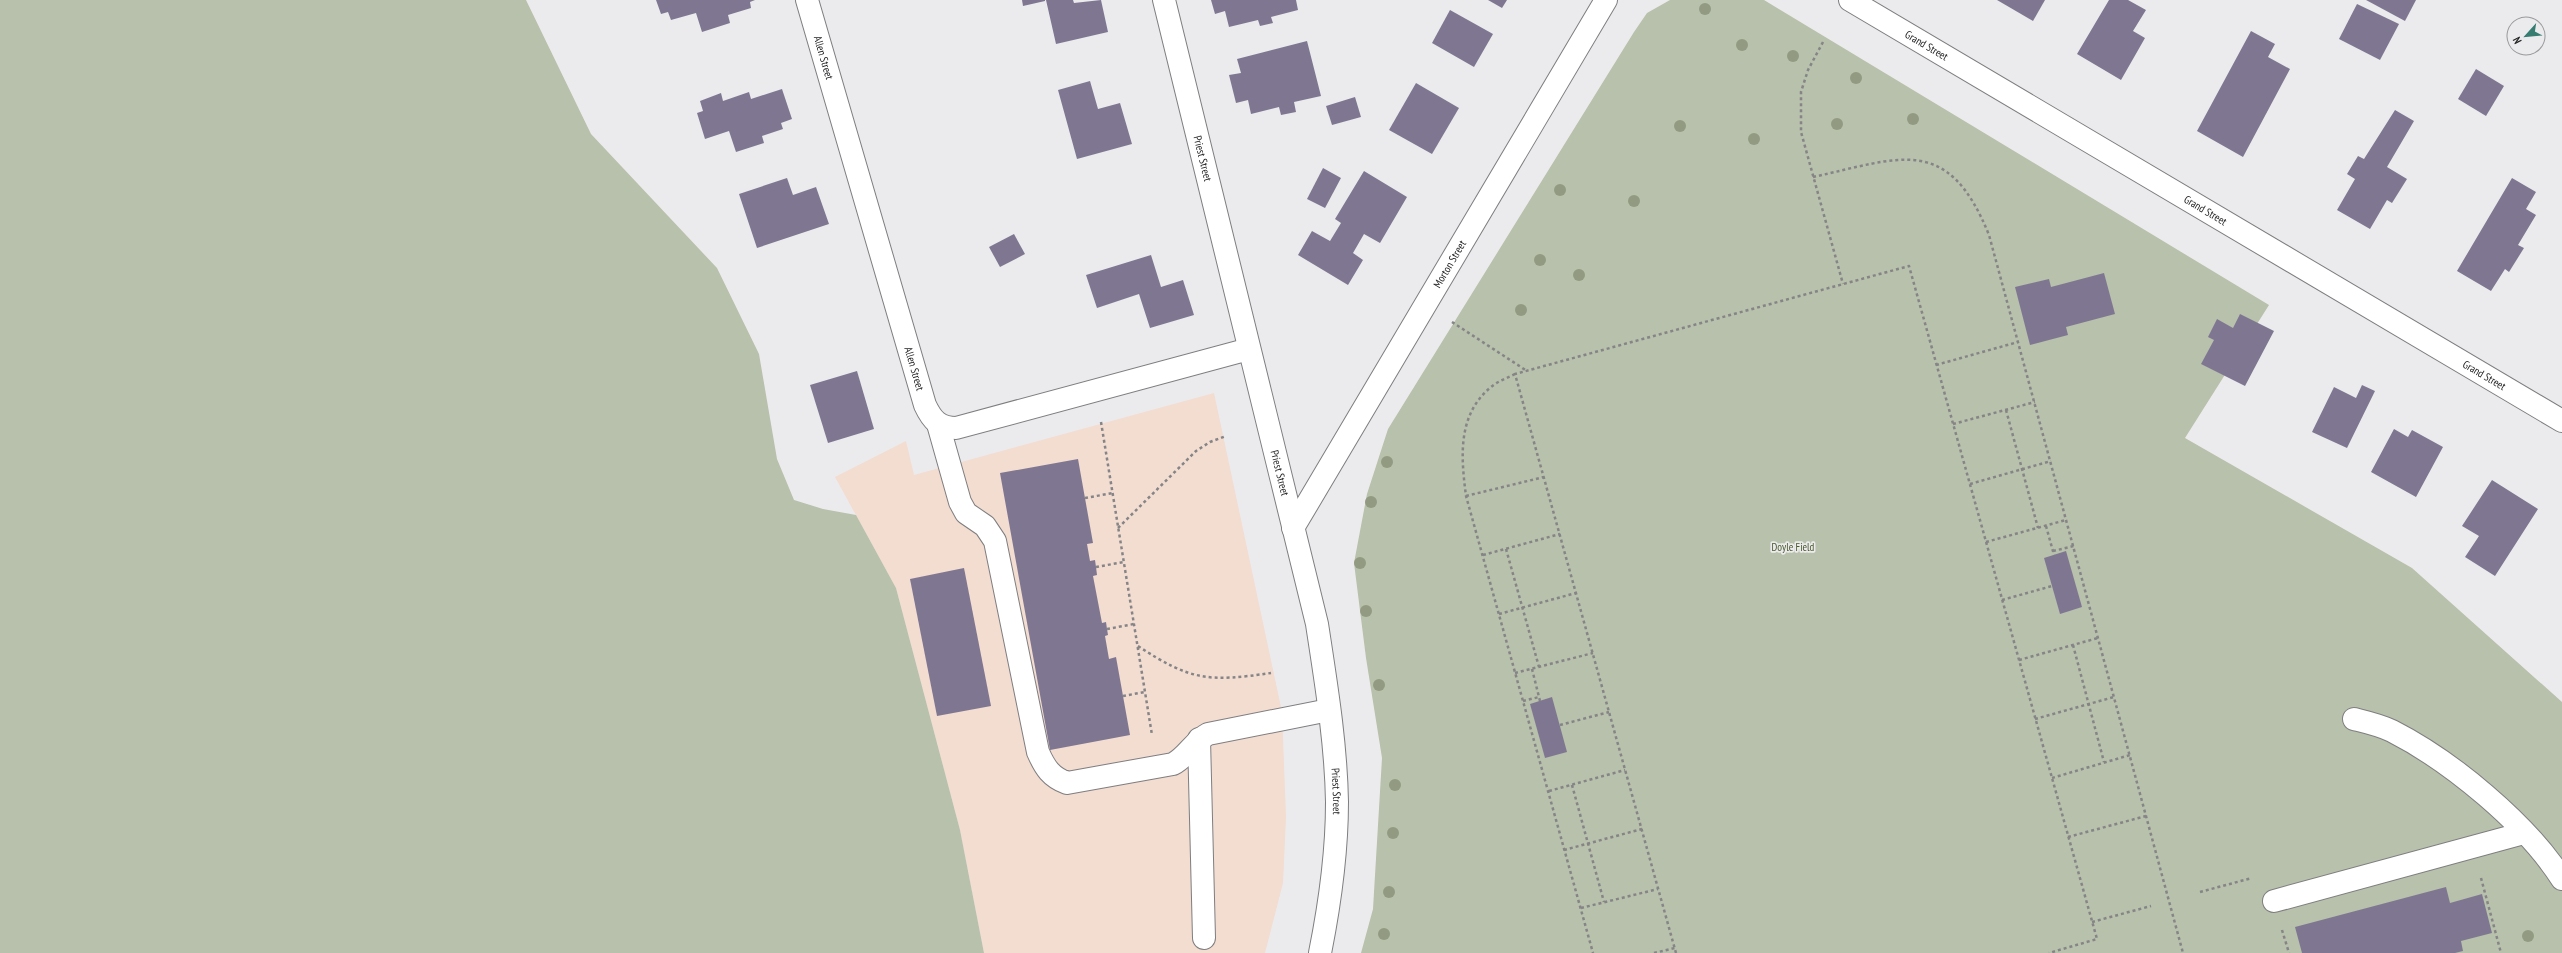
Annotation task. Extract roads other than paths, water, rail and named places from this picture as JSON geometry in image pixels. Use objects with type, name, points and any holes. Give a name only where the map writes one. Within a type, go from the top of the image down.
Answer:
[{"type":"street","name":"Allen Street","points":[[807,0],[925,405],[930,417],[938,424]]},
{"type":"street","name":"Priest Street","points":[[1164,0],[1317,624],[1329,710],[1336,818],[1334,872],[1320,953]]},
{"type":"street","name":"Morton Street","points":[[1293,528],[1606,0]]},
{"type":"street","name":"Grand Street","points":[[1850,0],[2562,421]]},
{"type":"street","points":[[938,424],[946,428],[956,428],[1249,349]]},
{"type":"street","points":[[938,424],[960,502],[966,513],[985,526],[995,541],[1038,752],[1044,766],[1054,778],[1067,783],[1157,767],[1182,759],[1199,739],[1208,734],[1329,710]]},
{"type":"street","points":[[2354,719],[2390,730],[2439,758],[2480,792],[2524,833],[2562,879]]},
{"type":"street","points":[[1199,739],[1204,938]]},
{"type":"street","points":[[2274,901],[2524,833]]},
{"type":"park label","name":"Doyle Field","points":[[1793,547]]}]
